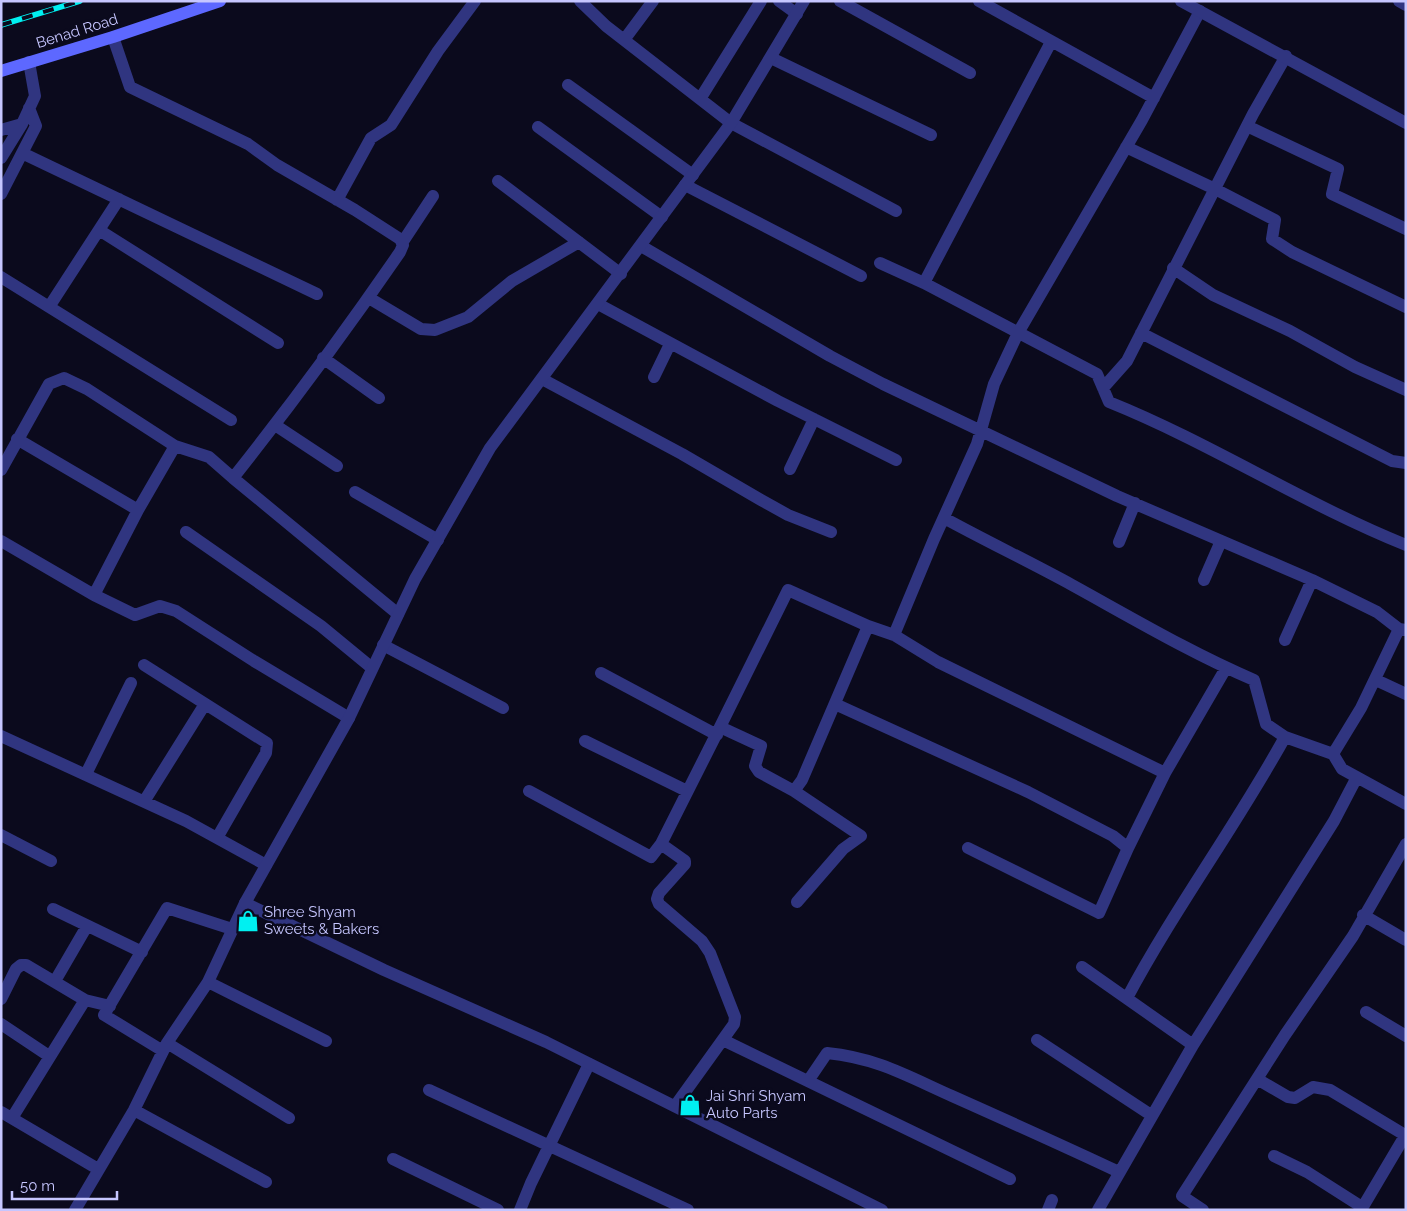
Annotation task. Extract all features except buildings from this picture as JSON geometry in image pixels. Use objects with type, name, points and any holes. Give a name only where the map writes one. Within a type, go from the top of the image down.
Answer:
[{"type":"main road","name":"Benad Road","points":[[1,71],[113,37],[220,1]]},
{"type":"street","points":[[337,200],[371,138],[391,125],[438,51],[475,1]]},
{"type":"street","points":[[580,1],[624,40],[731,123],[896,211]]},
{"type":"street","points":[[624,40],[653,1]]},
{"type":"street","points":[[700,99],[761,1]]},
{"type":"street","points":[[779,1],[797,14]]},
{"type":"street","points":[[75,1210],[134,1110],[165,1047],[208,982],[245,903],[349,718],[415,579],[490,448],[621,274],[731,123],[804,1]]},
{"type":"street","points":[[840,1],[970,73]]},
{"type":"street","points":[[979,1],[1154,98]]},
{"type":"street","points":[[1181,1],[1286,56],[1406,123]]},
{"type":"street","points":[[1399,1],[1406,5]]},
{"type":"street","points":[[894,635],[980,431],[994,384],[1018,333],[1154,98],[1200,11]]},
{"type":"street","points":[[113,37],[130,87],[248,144],[277,165],[400,239],[402,243]]},
{"type":"street","points":[[924,283],[1051,42]]},
{"type":"street","points":[[1103,388],[1127,361],[1247,126],[1286,56]]},
{"type":"street","points":[[771,58],[931,135]]},
{"type":"street","points":[[1,158],[22,124],[35,96],[29,62]]},
{"type":"street","points":[[568,85],[693,175]]},
{"type":"street","points":[[1,194],[36,126],[29,108]]},
{"type":"street","points":[[1,130],[22,124]]},
{"type":"street","points":[[1247,126],[1338,169],[1332,194],[1406,229]]},
{"type":"street","points":[[538,128],[662,217]]},
{"type":"street","points":[[1126,147],[1215,188],[1275,220],[1272,239],[1292,252],[1406,307]]},
{"type":"street","points":[[22,153],[316,294]]},
{"type":"street","points":[[498,180],[621,274]]},
{"type":"street","points":[[685,185],[861,276]]},
{"type":"street","points":[[233,478],[275,425],[369,298],[400,252],[402,243],[433,196]]},
{"type":"street","points":[[48,307],[119,199]]},
{"type":"street","points":[[99,230],[278,343]]},
{"type":"street","points":[[369,298],[421,329],[435,330],[468,317],[512,281],[579,242]]},
{"type":"street","points":[[641,246],[830,356],[980,431],[1135,504],[1312,580],[1377,612],[1402,629],[1361,708],[1333,754]]},
{"type":"street","points":[[880,263],[924,283],[1097,374],[1109,402],[1143,416],[1343,517],[1406,545]]},
{"type":"street","points":[[1173,268],[1213,295],[1290,331],[1355,367],[1406,390]]},
{"type":"street","points":[[1,277],[231,420]]},
{"type":"street","points":[[598,304],[670,344],[896,460]]},
{"type":"street","points":[[1141,333],[1392,461],[1406,463]]},
{"type":"street","points":[[654,377],[670,344]]},
{"type":"street","points":[[323,358],[378,398]]},
{"type":"street","points":[[1,470],[49,384],[64,378],[87,389],[175,446],[208,457],[398,614]]},
{"type":"street","points":[[542,379],[682,454],[774,508],[831,532]]},
{"type":"street","points":[[790,470],[814,419]]},
{"type":"street","points":[[275,425],[337,466]]},
{"type":"street","points":[[17,439],[138,510]]},
{"type":"street","points":[[94,595],[138,510],[175,446]]},
{"type":"street","points":[[355,492],[438,540]]},
{"type":"street","points":[[1119,542],[1135,504]]},
{"type":"street","points":[[944,518],[1226,668],[1254,680],[1266,724],[1285,737],[1333,754],[1342,769],[1406,804]]},
{"type":"street","points":[[186,532],[321,626],[372,668]]},
{"type":"street","points":[[1204,580],[1221,540]]},
{"type":"street","points":[[1,541],[94,595],[135,615],[160,606],[176,611],[349,718]]},
{"type":"street","points":[[1285,640],[1312,580]]},
{"type":"street","points":[[529,790],[651,857],[661,844],[719,731],[788,590],[868,626],[894,635],[938,662],[1165,773]]},
{"type":"street","points":[[794,791],[802,780],[868,626]]},
{"type":"street","points":[[383,645],[503,708]]},
{"type":"street","points":[[144,665],[263,739],[269,747],[217,838]]},
{"type":"street","points":[[968,848],[1098,913],[1165,773],[1226,668]]},
{"type":"street","points":[[601,673],[719,731],[761,746],[755,766],[756,769],[794,791],[861,836],[842,849],[797,902]]},
{"type":"street","points":[[1376,680],[1406,694]]},
{"type":"street","points":[[86,774],[131,683]]},
{"type":"street","points":[[145,800],[205,704]]},
{"type":"street","points":[[835,704],[1028,792],[1113,836],[1128,848]]},
{"type":"street","points":[[1,736],[145,800],[266,865]]},
{"type":"street","points":[[1127,998],[1155,946],[1262,780],[1285,737]]},
{"type":"street","points":[[585,741],[687,792]]},
{"type":"street","points":[[1098,1210],[1151,1114],[1334,821],[1358,777]]},
{"type":"street","points":[[1,835],[51,861]]},
{"type":"street","points":[[661,844],[683,858],[685,864],[659,893],[657,899],[659,904],[702,941],[710,953],[735,1016],[734,1024],[676,1106]]},
{"type":"street","points":[[1203,1210],[1182,1196],[1257,1079],[1353,936],[1406,844]]},
{"type":"street","points":[[245,903],[384,970],[546,1042],[882,1210]]},
{"type":"street","points":[[232,929],[167,908],[104,1015],[165,1047],[289,1118]]},
{"type":"street","points":[[53,909],[142,952]]},
{"type":"street","points":[[1364,915],[1406,940]]},
{"type":"street","points":[[55,981],[87,926]]},
{"type":"street","points":[[1,999],[16,969],[21,965],[32,968],[85,1000],[110,1006]]},
{"type":"street","points":[[1082,967],[1193,1045]]},
{"type":"street","points":[[208,982],[326,1041]]},
{"type":"street","points":[[85,1000],[49,1056],[7,1115],[98,1169]]},
{"type":"street","points":[[1366,1012],[1406,1036]]},
{"type":"street","points":[[1,1024],[49,1056]]},
{"type":"street","points":[[723,1040],[1010,1179]]},
{"type":"street","points":[[1037,1040],[1151,1114]]},
{"type":"street","points":[[808,1081],[827,1053],[856,1056],[900,1072],[1006,1118],[1119,1172]]},
{"type":"street","points":[[520,1210],[589,1064]]},
{"type":"street","points":[[1257,1079],[1288,1097],[1295,1098],[1314,1087],[1330,1090],[1406,1135],[1362,1209],[1307,1172],[1274,1156]]},
{"type":"street","points":[[429,1090],[688,1210]]},
{"type":"street","points":[[134,1110],[266,1182]]},
{"type":"street","points":[[393,1160],[498,1210]]},
{"type":"railway","points":[[1,25],[80,1]]},
{"type":"place","name":"Shree Shyam Sweets & Bakers","points":[[248,921]]},
{"type":"place","name":"Jai Shri Shyam Auto Parts","points":[[690,1105]]}]
